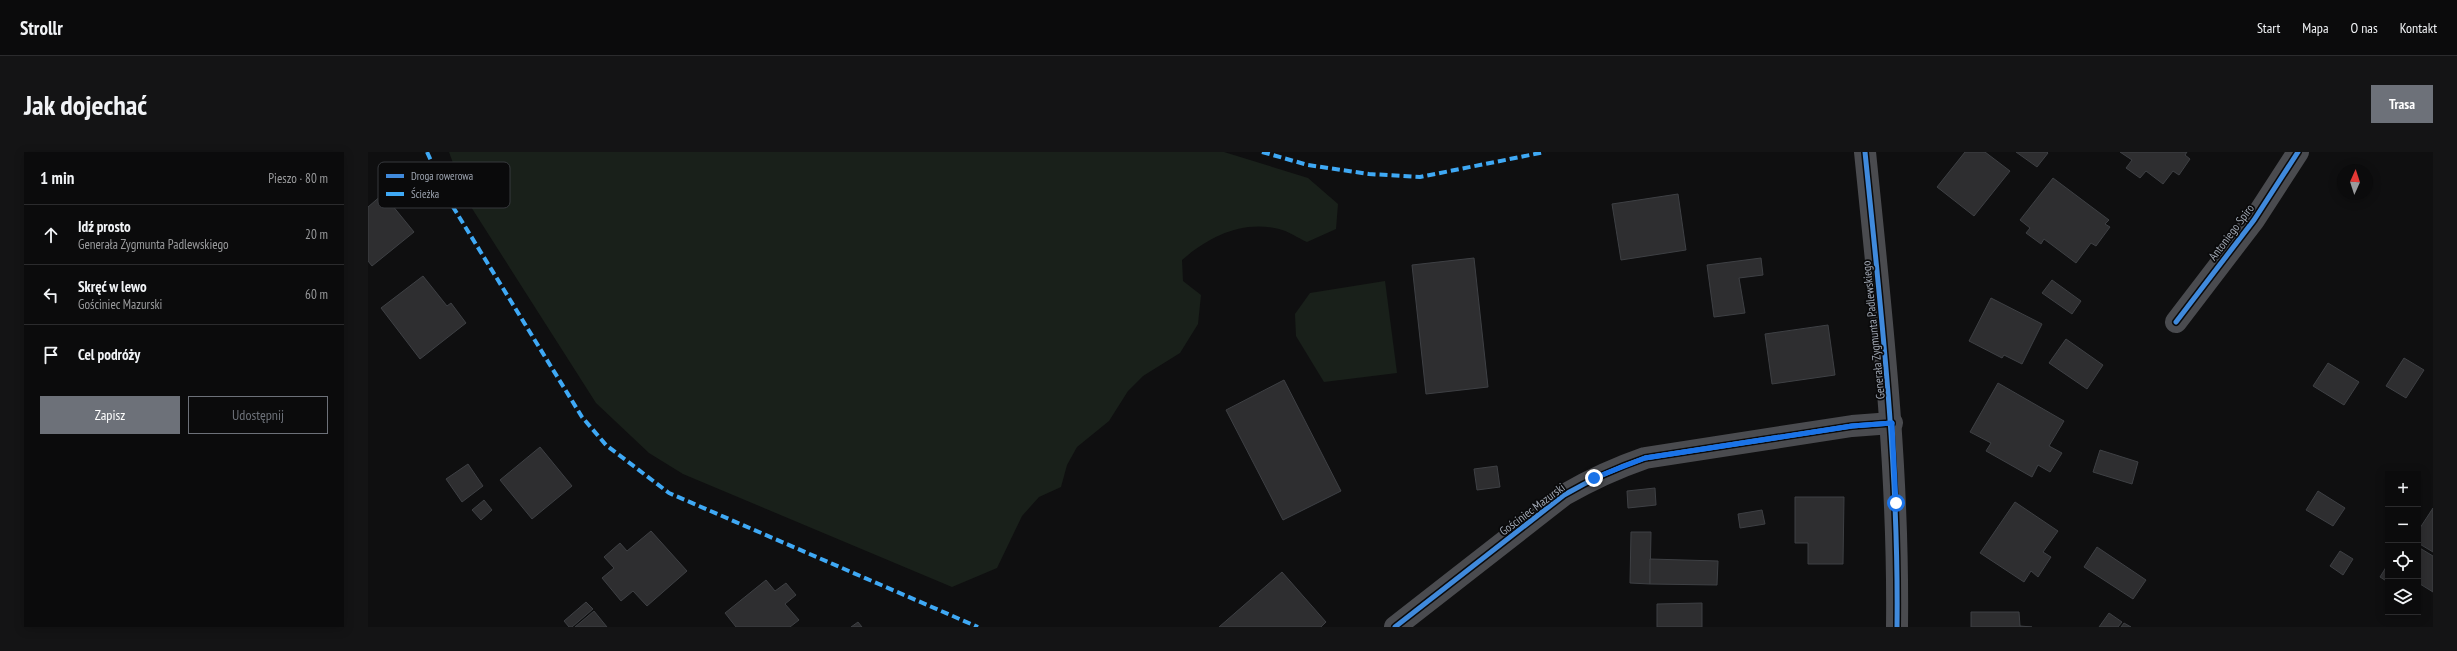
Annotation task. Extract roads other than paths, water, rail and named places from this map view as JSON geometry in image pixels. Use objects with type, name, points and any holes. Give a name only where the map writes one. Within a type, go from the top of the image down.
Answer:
[{"type":"street","name":"Generała Zygmunta Padlewskiego","points":[[1865,152],[1892,423],[1896,503],[1898,627]]},
{"type":"street","name":"Antoniego Spiro","points":[[2176,322],[2254,220],[2298,152]]},
{"type":"street","name":"Gościniec Mazurski","points":[[1395,627],[1564,495],[1594,478],[1619,467],[1645,458],[1852,426],[1892,423]]}]
